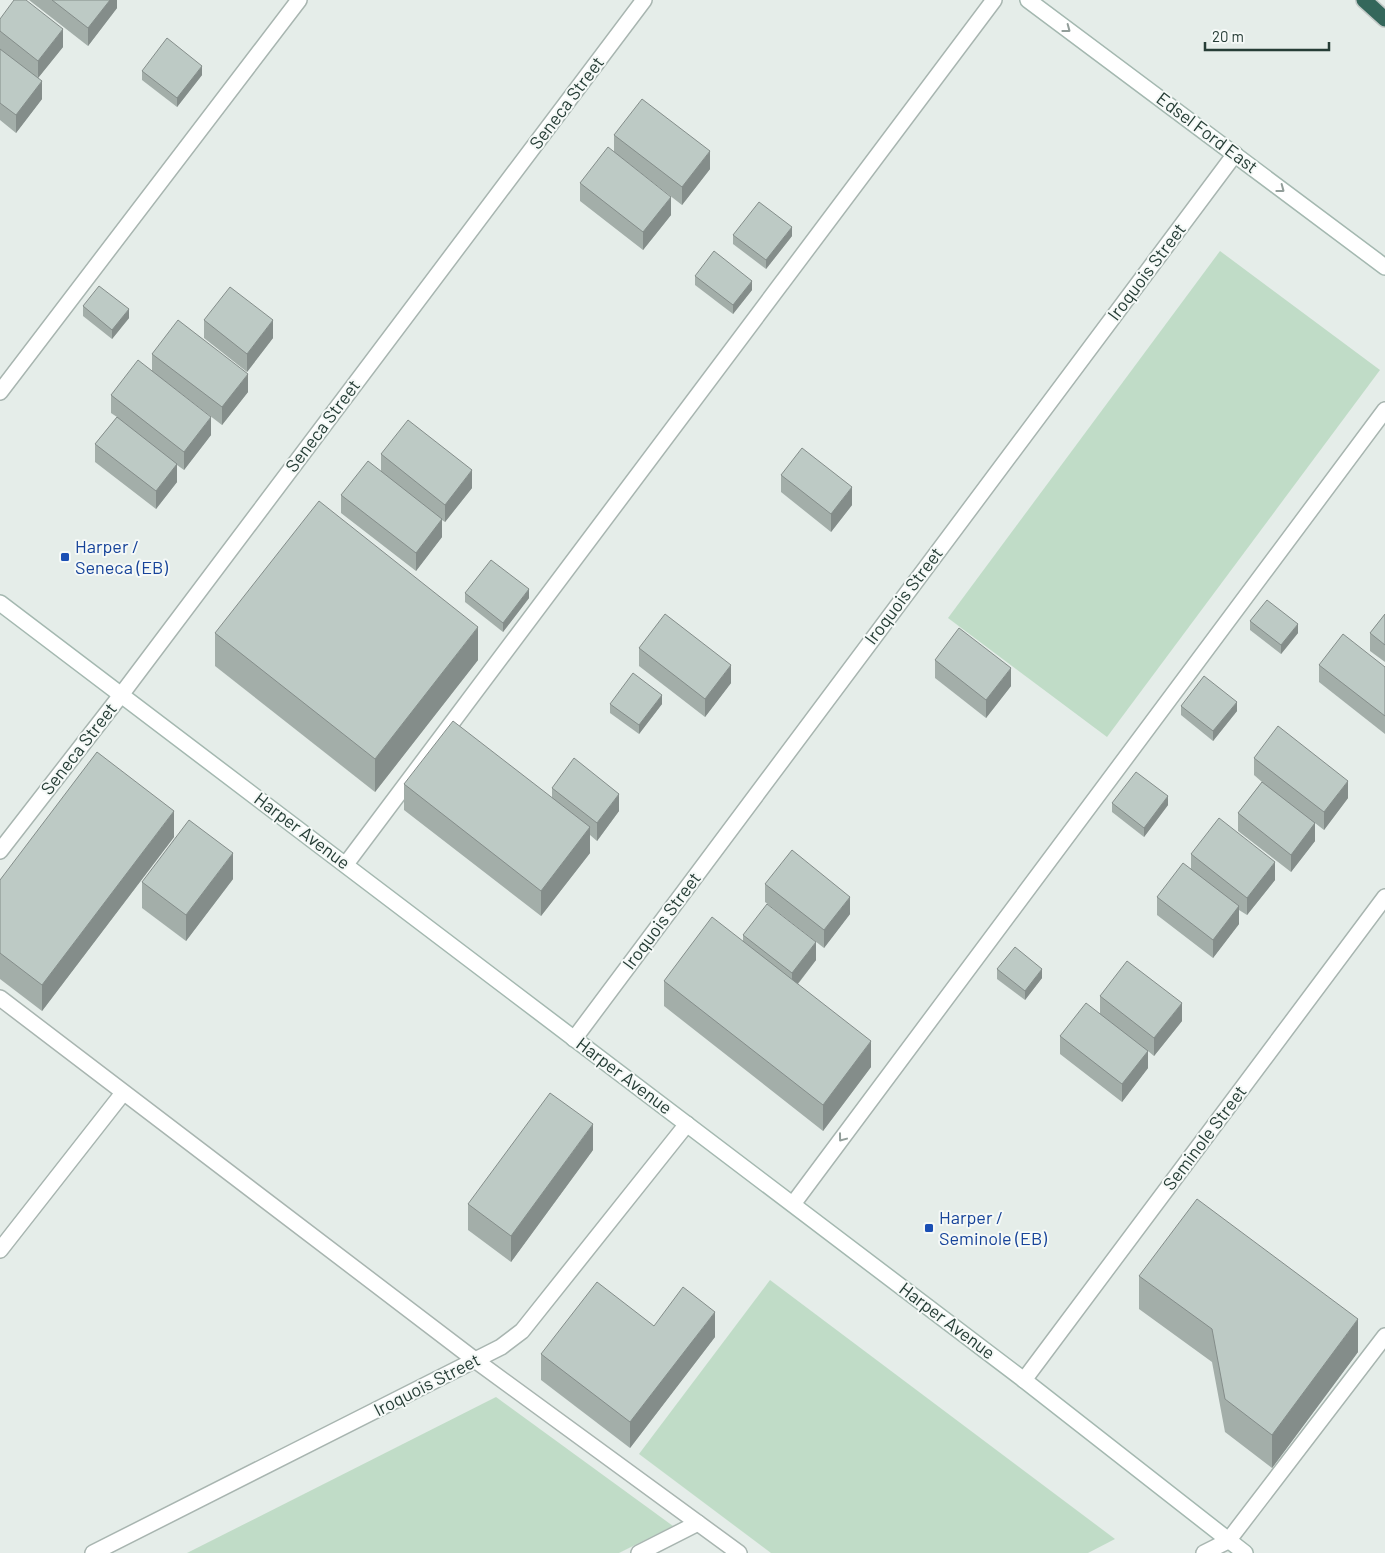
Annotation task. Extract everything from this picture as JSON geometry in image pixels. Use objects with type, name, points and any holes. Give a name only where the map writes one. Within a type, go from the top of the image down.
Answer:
[{"type":"highway","points":[[1364,0],[1385,19]]},
{"type":"highway","points":[[1376,0],[1385,6]]},
{"type":"street","points":[[0,392],[299,0]]},
{"type":"street","name":"Seneca Street","points":[[0,851],[121,695],[644,0]]},
{"type":"street","points":[[346,864],[994,0]]},
{"type":"street","name":"Edsel Ford East","points":[[1028,0],[1385,267]]},
{"type":"street","name":"Iroquois Street","points":[[574,1039],[1235,154]]},
{"type":"street","points":[[793,1204],[1385,410]]},
{"type":"street","name":"Harper Avenue","points":[[0,603],[1024,1380],[1245,1553]]},
{"type":"street","name":"Seminole Street","points":[[1024,1380],[1385,896]]},
{"type":"street","points":[[0,998],[475,1360],[739,1553]]},
{"type":"street","points":[[0,1250],[123,1092]]},
{"type":"street","name":"Iroquois Street","points":[[93,1553],[501,1347],[522,1331],[687,1124]]},
{"type":"street","points":[[1204,1553],[1228,1541],[1385,1336]]},
{"type":"street","points":[[639,1553],[698,1523]]},
{"type":"green space","points":[[1220,251],[1380,370],[1107,737],[948,618]]},
{"type":"green space","points":[[770,1280],[1115,1539],[1088,1553],[771,1553],[639,1454]]},
{"type":"green space","points":[[496,1397],[673,1526],[619,1553],[187,1553]]},
{"type":"building","points":[[14,0],[26,0],[63,29],[38,61],[0,31],[0,19]]},
{"type":"building","points":[[52,0],[110,0],[88,28]]},
{"type":"building","points":[[167,38],[202,66],[177,98],[142,71]]},
{"type":"building","points":[[0,49],[42,81],[16,115],[0,103]]},
{"type":"building","points":[[642,99],[710,151],[682,187],[614,135]]},
{"type":"building","points":[[608,147],[671,197],[643,232],[580,183]]},
{"type":"building","points":[[759,202],[792,227],[766,260],[733,235]]},
{"type":"building","points":[[714,251],[752,281],[733,305],[695,276]]},
{"type":"building","points":[[99,286],[129,309],[112,330],[83,306]]},
{"type":"building","points":[[230,287],[273,320],[247,354],[204,320]]},
{"type":"building","points":[[178,320],[248,374],[222,407],[152,354]]},
{"type":"building","points":[[138,360],[211,417],[184,452],[111,395]]},
{"type":"building","points":[[117,417],[177,464],[156,491],[95,444]]},
{"type":"building","points":[[408,420],[472,470],[445,505],[381,454]]},
{"type":"building","points":[[802,448],[852,487],[831,514],[781,475]]},
{"type":"building","points":[[368,461],[442,519],[416,553],[341,495]]},
{"type":"building","points":[[319,501],[478,627],[375,759],[215,633]]},
{"type":"building","points":[[491,560],[529,589],[503,623],[465,593]]},
{"type":"building","points":[[1267,600],[1298,624],[1281,645],[1250,621]]},
{"type":"building","points":[[665,614],[731,665],[705,699],[639,648]]},
{"type":"building","points":[[1385,614],[1385,645],[1370,633]]},
{"type":"building","points":[[959,628],[1011,668],[986,700],[935,660]]},
{"type":"building","points":[[1343,634],[1385,667],[1385,716],[1319,665]]},
{"type":"building","points":[[633,673],[662,695],[639,725],[610,704]]},
{"type":"building","points":[[1204,676],[1237,702],[1213,731],[1181,706]]},
{"type":"building","points":[[453,721],[590,827],[541,891],[404,784]]},
{"type":"building","points":[[1278,726],[1348,781],[1324,812],[1254,758]]},
{"type":"building","points":[[97,752],[174,811],[42,985],[0,953],[0,880]]},
{"type":"building","points":[[574,758],[619,794],[597,823],[552,788]]},
{"type":"building","points":[[1136,772],[1168,796],[1144,828],[1112,803]]},
{"type":"building","points":[[1262,782],[1315,823],[1291,855],[1238,813]]},
{"type":"building","points":[[1219,818],[1275,862],[1247,898],[1191,854]]},
{"type":"building","points":[[189,820],[233,853],[186,915],[142,882]]},
{"type":"building","points":[[792,850],[850,897],[824,930],[765,884]]},
{"type":"building","points":[[1183,863],[1239,906],[1213,940],[1157,897]]},
{"type":"building","points":[[767,904],[816,942],[792,973],[743,935]]},
{"type":"building","points":[[712,917],[871,1041],[823,1105],[664,981]]},
{"type":"building","points":[[1015,947],[1042,969],[1025,991],[997,969]]},
{"type":"building","points":[[1127,961],[1182,1003],[1154,1038],[1100,996]]},
{"type":"building","points":[[1086,1003],[1148,1051],[1122,1084],[1060,1036]]},
{"type":"building","points":[[550,1093],[593,1124],[511,1236],[468,1204]]},
{"type":"building","points":[[1197,1199],[1358,1319],[1272,1435],[1225,1399],[1212,1329],[1139,1276]]},
{"type":"building","points":[[597,1282],[654,1326],[683,1287],[715,1312],[630,1422],[541,1354]]},
{"type":"place","name":"Harper / Seneca (EB)","points":[[65,557]]},
{"type":"place","name":"Harper / Seminole (EB)","points":[[929,1228]]}]
